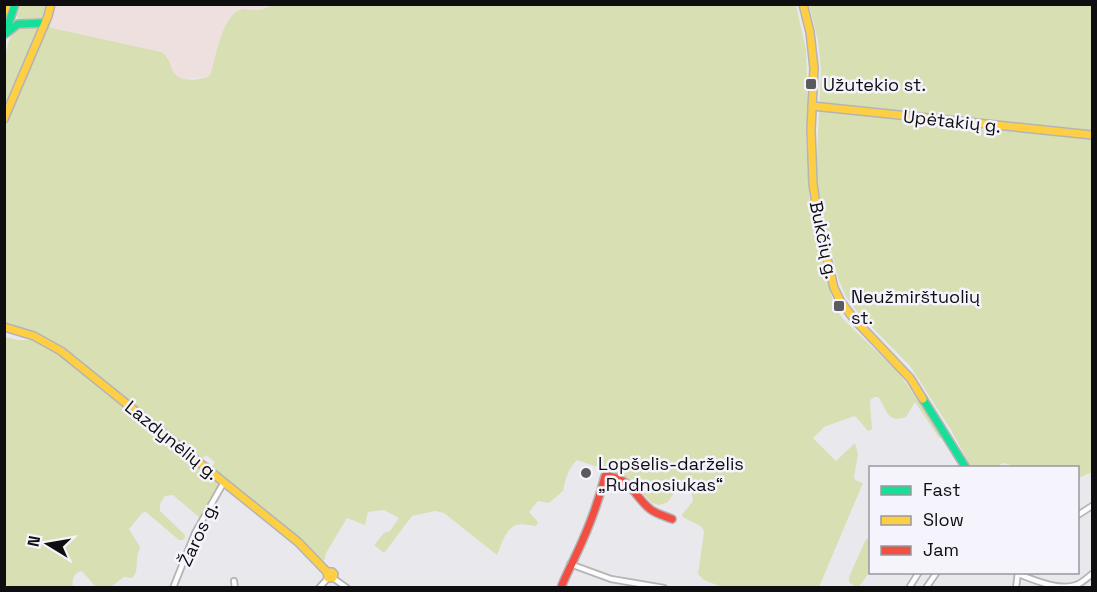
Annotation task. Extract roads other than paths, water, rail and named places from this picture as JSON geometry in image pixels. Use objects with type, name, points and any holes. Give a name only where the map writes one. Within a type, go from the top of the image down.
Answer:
[{"type":"main road","points":[[5,35],[7,4]]},
{"type":"main road","points":[[8,13],[15,4]]},
{"type":"main road","points":[[4,119],[51,4]]},
{"type":"main road","name":"Bukčių g.","points":[[803,4],[813,54],[811,156],[813,184],[834,288],[854,319],[910,378],[965,466]]},
{"type":"main road","points":[[8,13],[18,24]]},
{"type":"main road","points":[[5,35],[18,24],[45,23]]},
{"type":"main road","name":"Upėtakių g.","points":[[812,106],[1092,135]]},
{"type":"main road","name":"Lazdynėlių g.","points":[[4,327],[43,340],[61,351],[298,542],[329,576]]},
{"type":"main road","points":[[561,588],[600,497],[605,476],[614,475],[619,478],[629,485],[651,510],[672,519]]},
{"type":"street","name":"Žaros g.","points":[[173,588],[195,533],[224,482]]},
{"type":"street","points":[[1079,514],[1092,506]]},
{"type":"street","points":[[570,564],[610,579],[664,588]]},
{"type":"street","points":[[909,588],[918,574]]},
{"type":"street","points":[[926,588],[936,574]]},
{"type":"street","points":[[1021,574],[1048,584],[1066,586],[1078,584],[1092,574]]},
{"type":"street","points":[[319,588],[329,576]]},
{"type":"street","name":"Lazdynėlių g.","points":[[329,576],[347,588]]},
{"type":"street","points":[[234,581],[235,588]]},
{"type":"place","name":"Užutekio st.","points":[[811,84]]},
{"type":"place","name":"Neužmirštuolių st.","points":[[839,306]]},
{"type":"place","name":"Lopšelis-darželis „Rudnosiukas“","points":[[586,473]]}]
